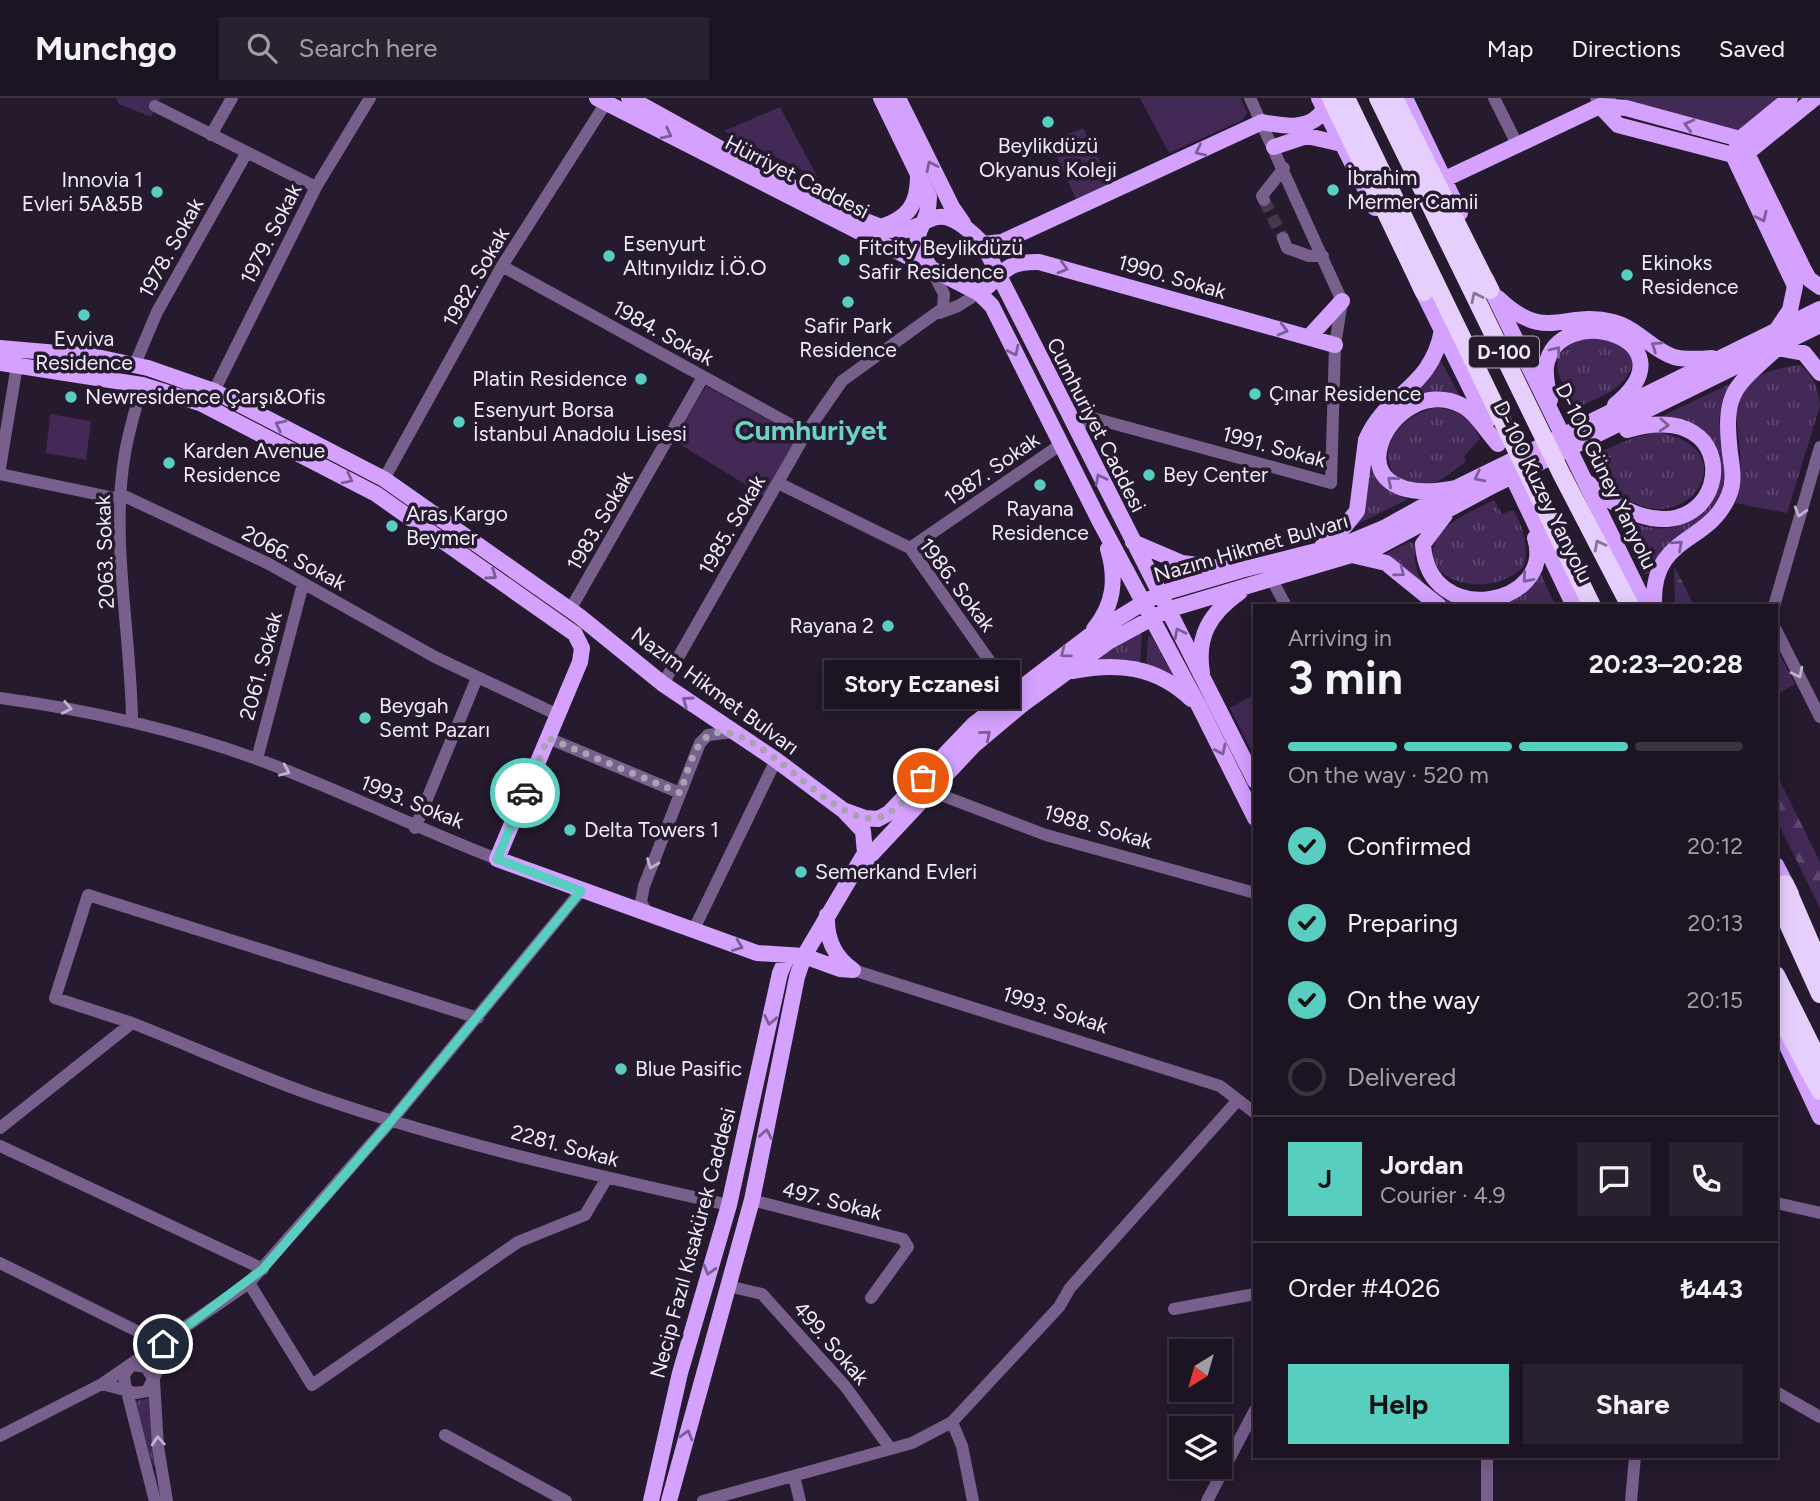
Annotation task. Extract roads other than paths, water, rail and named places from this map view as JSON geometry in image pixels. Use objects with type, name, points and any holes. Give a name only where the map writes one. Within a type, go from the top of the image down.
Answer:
[{"type":"highway","name":"D-100","points":[[1346,98],[1591,604]]},
{"type":"highway","name":"D-100","points":[[1378,98],[1629,604]]},
{"type":"highway","points":[[1394,98],[1490,290]]},
{"type":"highway","points":[[1325,102],[1424,292]]},
{"type":"highway","points":[[1781,890],[1820,965]]},
{"type":"highway","points":[[1781,890],[1820,994]]},
{"type":"highway","points":[[1778,979],[1820,1063]]},
{"type":"highway","points":[[1778,1013],[1820,1091]]},
{"type":"main road","name":"Hürriyet Caddesi","points":[[629,98],[807,192],[881,227],[897,232],[909,230],[943,216],[965,225]]},
{"type":"main road","points":[[881,98],[929,197],[929,210],[916,236],[917,246],[930,267]]},
{"type":"main road","name":"D-100 Güney Yanyolu","points":[[1405,98],[1445,178],[1490,290],[1645,604]]},
{"type":"main road","points":[[1740,149],[1790,98]]},
{"type":"main road","points":[[1445,178],[1518,146],[1602,101],[1618,125],[1740,149],[1815,98]]},
{"type":"main road","name":"Hürriyet Caddesi","points":[[604,100],[979,293]]},
{"type":"main road","name":"Cumhuriyet Caddesi","points":[[903,100],[952,207],[983,244],[999,272],[1006,293],[1130,540],[1253,777]]},
{"type":"main road","points":[[983,244],[1002,242],[1262,122],[1283,126],[1302,125],[1316,119],[1325,102]]},
{"type":"main road","name":"D-100 Kuzey Yanyolu","points":[[1325,102],[1342,144],[1424,292],[1573,604]]},
{"type":"main road","points":[[1274,147],[1307,136],[1342,144]]},
{"type":"main road","points":[[1740,149],[1809,279],[1820,287]]},
{"type":"main road","points":[[1740,149],[1795,286],[1790,310],[1777,331]]},
{"type":"main road","points":[[881,227],[903,218],[910,211],[918,188],[918,176]]},
{"type":"main road","name":"1990. Sokak","points":[[999,272],[1021,261],[1039,262],[1335,345]]},
{"type":"main road","points":[[979,293],[999,272]]},
{"type":"main road","points":[[1490,290],[1514,312],[1531,321],[1552,325],[1605,320],[1635,331],[1672,356],[1721,358]]},
{"type":"main road","name":"Cumhuriyet Caddesi","points":[[979,293],[992,306],[1060,445],[1200,708],[1253,814]]},
{"type":"main road","points":[[1309,337],[1342,301]]},
{"type":"main road","name":"Nazım Hikmet Bulvarı","points":[[854,873],[933,792],[974,745],[1023,704],[1108,642],[1147,610],[1160,594],[1364,537],[1605,413],[1820,309]]},
{"type":"main road","points":[[1598,435],[1820,325]]},
{"type":"main road","points":[[1318,551],[1352,518],[1360,501],[1366,440],[1388,408],[1425,372],[1437,353],[1442,330]]},
{"type":"main road","points":[[1553,415],[1546,373],[1550,356],[1572,335],[1593,330],[1608,332],[1629,342],[1640,356],[1642,365],[1631,387],[1605,413]]},
{"type":"main road","name":"Nazım Hikmet Bulvarı","points":[[0,348],[92,356],[135,365],[214,391],[380,486],[570,610],[663,684],[776,760],[843,810],[865,818],[878,818],[889,813],[954,742],[1012,693],[1089,636],[1147,610],[1167,610],[1251,583],[1353,556],[1449,511],[1598,435]]},
{"type":"main road","points":[[1777,348],[1804,353],[1820,373]]},
{"type":"main road","points":[[1654,604],[1654,584],[1664,559],[1675,547],[1714,519],[1729,495],[1733,472],[1727,413],[1732,395],[1745,377],[1777,348]]},
{"type":"main road","name":"Nazım Hikmet Bulvarı","points":[[0,363],[142,385],[200,403],[380,486],[575,634],[582,648],[580,662]]},
{"type":"main road","points":[[200,403],[214,391]]},
{"type":"main road","points":[[1456,488],[1416,493],[1396,486],[1388,479],[1379,466],[1377,448],[1390,424],[1413,406],[1428,400],[1444,400],[1468,409],[1498,444]]},
{"type":"main road","points":[[1582,478],[1624,509],[1659,519],[1677,518],[1693,512],[1712,488],[1714,468],[1709,450],[1695,433],[1688,429],[1667,423],[1652,424],[1598,435]]},
{"type":"main road","points":[[1449,511],[1423,544],[1425,566],[1441,589],[1466,598],[1481,599],[1512,592],[1522,586],[1537,567],[1539,550],[1530,515]]},
{"type":"main road","points":[[1089,636],[1103,618],[1112,598],[1112,562],[1099,520]]},
{"type":"main road","points":[[1130,540],[1152,552],[1197,568],[1241,570]]},
{"type":"main road","points":[[1353,556],[1386,562],[1437,604]]},
{"type":"main road","points":[[1204,682],[1200,654],[1206,626],[1219,608],[1251,583]]},
{"type":"main road","points":[[497,859],[580,662],[604,644],[611,643],[619,648]]},
{"type":"main road","points":[[1070,671],[1101,665],[1142,669],[1170,681],[1200,708]]},
{"type":"main road","points":[[796,955],[827,915],[865,853],[863,831],[843,810]]},
{"type":"main road","name":"1993. Sokak","points":[[497,859],[757,953],[796,955],[840,969],[853,970]]},
{"type":"main road","points":[[1781,890],[1820,951]]},
{"type":"main road","points":[[827,915],[830,942],[845,964],[853,970]]},
{"type":"main road","name":"Necip Fazıl Kısakürek Caddesi","points":[[668,1501],[752,1200],[785,1031],[796,955]]},
{"type":"main road","name":"Necip Fazıl Kısakürek Caddesi","points":[[651,1501],[680,1373],[730,1205],[780,973],[796,955]]},
{"type":"main road","points":[[1778,1027],[1820,1117]]},
{"type":"main road","points":[[730,1205],[752,1200]]},
{"type":"street","points":[[211,135],[232,98]]},
{"type":"street","name":"1979. Sokak","points":[[214,391],[316,187],[370,98]]},
{"type":"street","points":[[1250,98],[1342,301],[1335,345]]},
{"type":"street","points":[[1494,98],[1518,146]]},
{"type":"street","name":"1982. Sokak","points":[[380,486],[502,266],[604,100]]},
{"type":"street","points":[[155,107],[316,187]]},
{"type":"street","name":"1978. Sokak","points":[[135,365],[183,257],[247,152]]},
{"type":"street","points":[[1264,200],[1262,196],[1284,168]]},
{"type":"street","points":[[1283,238],[1287,248],[1310,256],[1323,256]]},
{"type":"street","name":"1984. Sokak","points":[[502,266],[806,433]]},
{"type":"street","points":[[930,267],[946,302],[939,313]]},
{"type":"street","name":"1985. Sokak","points":[[663,684],[806,433],[842,382],[939,313],[958,306],[979,293]]},
{"type":"street","name":"1991. Sokak","points":[[1074,427],[1093,418],[1331,483],[1335,345]]},
{"type":"street","points":[[0,468],[17,365]]},
{"type":"street","name":"1983. Sokak","points":[[570,610],[703,377]]},
{"type":"street","name":"2063. Sokak","points":[[132,720],[131,673],[122,586],[122,495],[125,454],[142,385]]},
{"type":"street","name":"1987. Sokak","points":[[910,548],[1060,445]]},
{"type":"street","points":[[1774,604],[1820,447]]},
{"type":"street","name":"2066. Sokak","points":[[0,474],[61,484],[115,498],[122,495],[303,584],[477,678],[558,715]]},
{"type":"street","name":"1986. Sokak","points":[[778,483],[910,548],[1012,693]]},
{"type":"street","points":[[1271,578],[1285,604]]},
{"type":"street","name":"2061. Sokak","points":[[257,759],[303,584]]},
{"type":"street","points":[[1778,634],[1820,717]]},
{"type":"street","points":[[415,828],[477,678]]},
{"type":"street","name":"1993. Sokak","points":[[0,698],[132,720],[257,759],[415,828],[497,859]]},
{"type":"street","points":[[647,913],[641,902],[644,886],[700,743],[708,736],[733,732]]},
{"type":"street","points":[[548,738],[680,793]]},
{"type":"street","points":[[694,929],[776,760]]},
{"type":"street","name":"1988. Sokak","points":[[933,792],[1046,835],[1253,892]]},
{"type":"street","points":[[0,1436],[102,1384],[249,1283],[392,1120],[581,891]]},
{"type":"street","name":"2281. Sokak","points":[[478,1018],[88,895],[55,998],[132,1023],[323,1098],[392,1120],[607,1178],[730,1205]]},
{"type":"street","name":"1993. Sokak","points":[[853,970],[1220,1086],[1253,1111]]},
{"type":"street","points":[[0,1128],[132,1023]]},
{"type":"street","points":[[703,1501],[912,1443],[953,1422],[1059,1307],[1070,1288],[1238,1100]]},
{"type":"street","name":"1993. Sokak","points":[[1238,1100],[1253,1104]]},
{"type":"street","points":[[0,1146],[263,1269]]},
{"type":"street","points":[[249,1283],[312,1385],[517,1242],[585,1215],[607,1178]]},
{"type":"street","name":"497. Sokak","points":[[752,1200],[903,1239],[908,1247],[871,1298]]},
{"type":"street","points":[[1778,1203],[1817,1209]]},
{"type":"street","points":[[0,1263],[163,1344]]},
{"type":"street","name":"499. Sokak","points":[[728,1286],[762,1294],[845,1386],[890,1448]]},
{"type":"street","points":[[1174,1310],[1253,1294]]},
{"type":"street","points":[[102,1384],[126,1388],[136,1393],[144,1392],[154,1380],[163,1356],[163,1344]]},
{"type":"street","points":[[132,1365],[146,1367],[154,1380],[158,1447],[167,1501]]},
{"type":"street","points":[[132,1365],[124,1375],[126,1388],[155,1501]]},
{"type":"street","points":[[1778,1393],[1820,1417]]},
{"type":"street","points":[[1208,1501],[1253,1414]]},
{"type":"street","points":[[953,1422],[962,1446],[972,1501]]},
{"type":"street","points":[[445,1435],[566,1501]]},
{"type":"street","points":[[1487,1458],[1487,1501]]},
{"type":"street","points":[[1631,1501],[1635,1458]]},
{"type":"street","points":[[794,1476],[800,1501]]},
{"type":"tunnel","points":[[1264,200],[1283,238]]},
{"type":"place","name":"Beylikdüzü Okyanus Koleji","points":[[1048,122]]},
{"type":"place","name":"İbrahim Mermer Camii","points":[[1333,190]]},
{"type":"place","name":"Innovia 1 Evleri 5A&5B","points":[[157,192]]},
{"type":"place","name":"Esenyurt Altınyıldız İ.Ö.O","points":[[609,256]]},
{"type":"place","name":"Fitcity Beylikdüzü Safir Residence","points":[[844,260]]},
{"type":"place","name":"Ekinoks Residence","points":[[1627,275]]},
{"type":"place","name":"Safir Park Residence","points":[[848,302]]},
{"type":"place","name":"Evviva Residence","points":[[84,315]]},
{"type":"place","name":"Platin Residence","points":[[641,379]]},
{"type":"place","name":"Çınar Residence","points":[[1255,394]]},
{"type":"place","name":"Newresidence Çarşı&Ofis","points":[[71,397]]},
{"type":"place","name":"Esenyurt Borsa İstanbul Anadolu Lisesi","points":[[459,422]]},
{"type":"place","name":"Karden Avenue Residence","points":[[169,463]]},
{"type":"place","name":"Bey Center","points":[[1149,475]]},
{"type":"place","name":"Rayana Residence","points":[[1040,485]]},
{"type":"place","name":"Aras Kargo Beymer","points":[[392,526]]},
{"type":"place","name":"Rayana 2","points":[[888,626]]},
{"type":"place","name":"Beygah Semt Pazarı","points":[[365,718]]},
{"type":"place","name":"Story Eczanesi","points":[[923,778]]},
{"type":"place","name":"Delta Towers 1","points":[[570,830]]},
{"type":"place","name":"Semerkand Evleri","points":[[801,872]]},
{"type":"place","name":"Blue Pasific","points":[[621,1069]]},
{"type":"district","name":"Cumhuriyet","points":[[811,430]]}]
